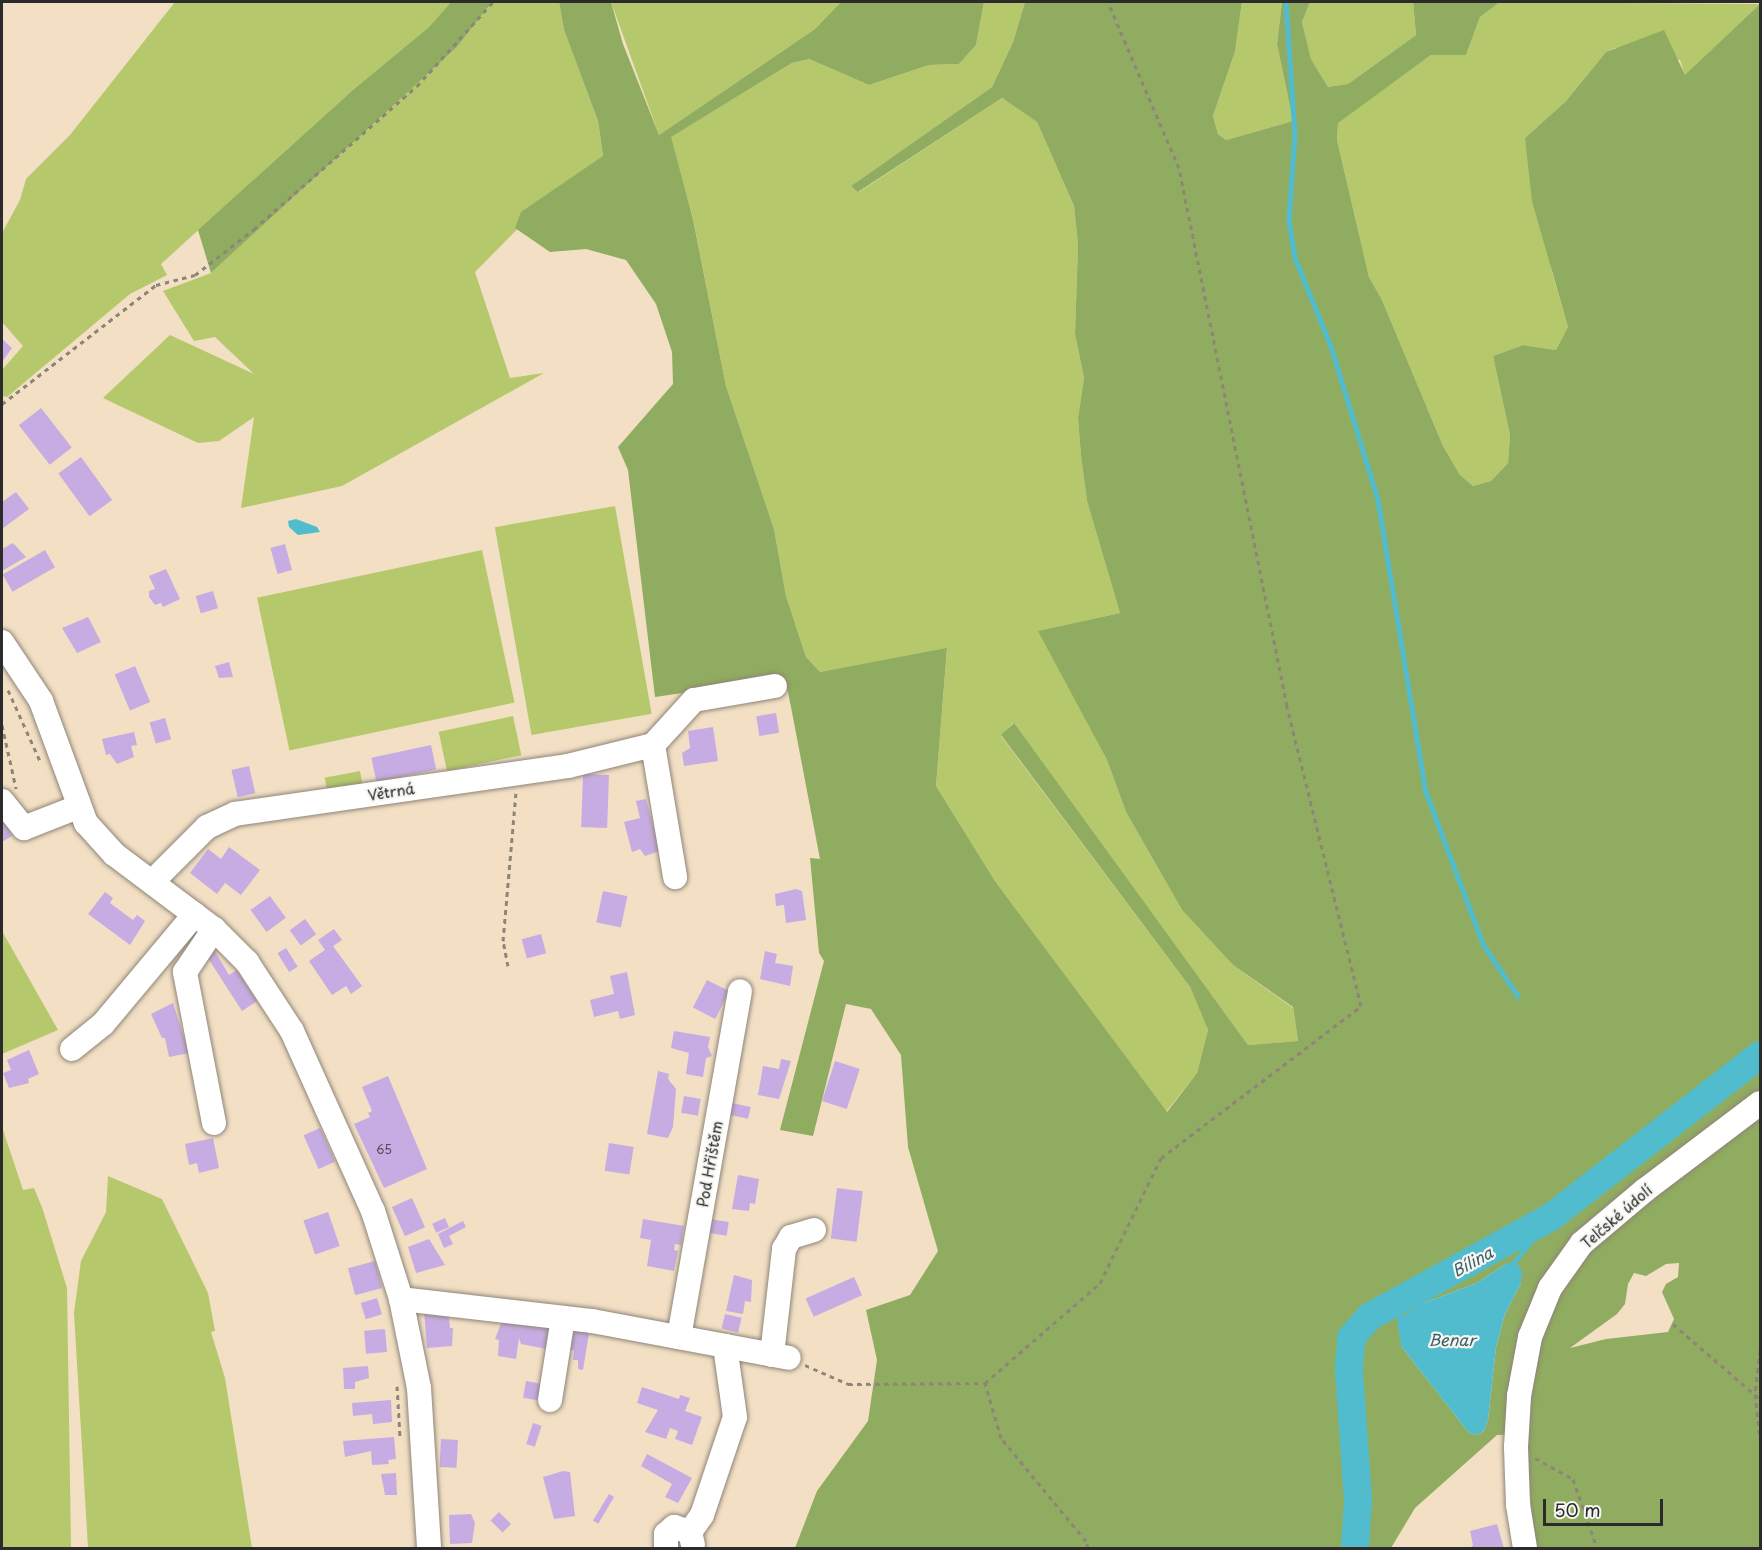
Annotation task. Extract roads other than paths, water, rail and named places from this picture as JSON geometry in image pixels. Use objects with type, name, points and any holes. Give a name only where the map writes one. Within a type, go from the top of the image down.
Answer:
[{"type":"street","points":[[2,642],[41,701],[78,807],[101,842],[214,929],[247,962],[292,1031],[373,1211],[401,1299],[418,1388],[429,1548]]},
{"type":"street","points":[[675,877],[653,744],[693,700],[775,686]]},
{"type":"street","name":"Větrná","points":[[152,882],[207,827],[235,814],[518,774],[653,744]]},
{"type":"street","points":[[10,799],[24,828],[78,807]]},
{"type":"street","points":[[72,1048],[103,1024],[195,914]]},
{"type":"street","points":[[214,929],[185,972],[214,1123]]},
{"type":"street","name":"Pod Hřištěm","points":[[679,1337],[740,991]]},
{"type":"street","name":"Telčské údolí","points":[[1525,1548],[1518,1505],[1515,1447],[1519,1396],[1530,1337],[1550,1288],[1582,1243],[1644,1190],[1761,1103]]},
{"type":"street","points":[[401,1299],[563,1318],[781,1356],[784,1249],[791,1238],[814,1230]]},
{"type":"street","points":[[550,1400],[563,1318]]},
{"type":"street","points":[[666,1548],[664,1540],[669,1530],[680,1527],[691,1540],[702,1515],[735,1417],[725,1346]]},
{"type":"water","points":[[296,519],[317,527],[320,532],[298,535],[289,527],[288,521]]},
{"type":"water","name":"Benar","points":[[1507,1263],[1517,1263],[1522,1272],[1521,1283],[1505,1314],[1496,1347],[1488,1420],[1484,1431],[1476,1435],[1469,1433],[1401,1346],[1397,1321],[1418,1305],[1477,1283]]},
{"type":"waterway","points":[[1286,2],[1295,133],[1289,220],[1295,258],[1331,346],[1378,500],[1426,792],[1483,944],[1518,996]]},
{"type":"waterway","name":"Bílina","points":[[1355,1548],[1358,1500],[1349,1370],[1351,1338],[1369,1317],[1551,1217],[1760,1055]]},
{"type":"waterway","points":[[1509,1268],[1551,1217]]},
{"type":"waterway","points":[[1384,1309],[1406,1319]]}]
